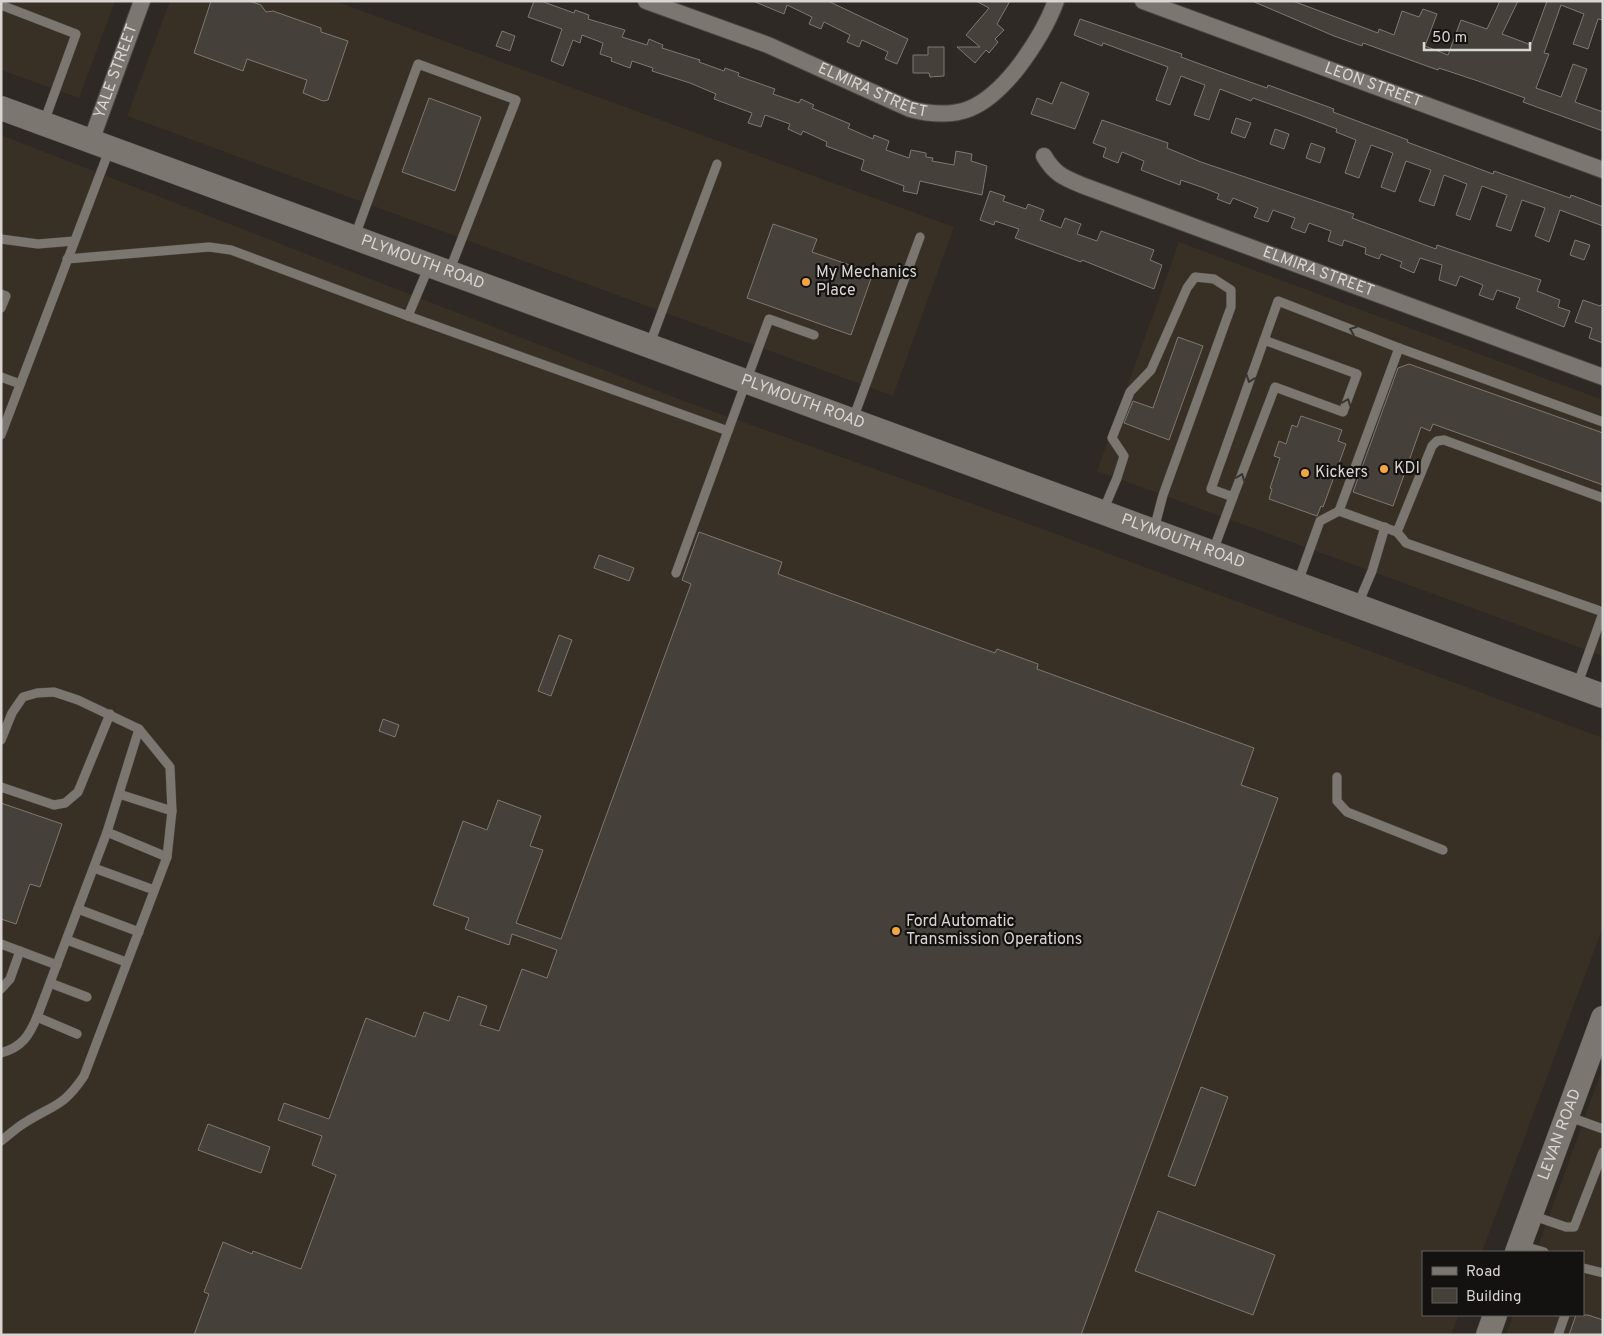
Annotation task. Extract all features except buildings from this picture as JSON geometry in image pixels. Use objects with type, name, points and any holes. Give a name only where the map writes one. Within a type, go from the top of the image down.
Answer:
[{"type":"main road","name":"PLYMOUTH ROAD","points":[[1,108],[1603,696]]},
{"type":"main road","name":"LEVAN ROAD","points":[[1519,1249],[1603,1018]]},
{"type":"main road","points":[[1488,1335],[1495,1316]]},
{"type":"street","name":"YALE STREET","points":[[100,145],[142,1]]},
{"type":"street","name":"ELMIRA STREET","points":[[646,1],[768,45],[910,109],[928,114],[965,111],[982,104],[1000,90],[1040,37],[1056,1]]},
{"type":"street","name":"LEON STREET","points":[[1143,1],[1603,170]]},
{"type":"street","name":"ELMIRA STREET","points":[[1044,156],[1051,169],[1058,175],[1084,186],[1603,377]]},
{"type":"lane","points":[[1,5],[76,34],[43,124]]},
{"type":"lane","points":[[354,238],[418,64],[516,100],[439,269],[408,316]]},
{"type":"lane","points":[[1,435],[74,241],[100,145]]},
{"type":"lane","points":[[648,346],[717,164]]},
{"type":"lane","points":[[852,421],[920,237]]},
{"type":"lane","points":[[1,239],[38,244],[74,241]]},
{"type":"lane","points":[[67,260],[209,248],[231,250],[728,431]]},
{"type":"lane","points":[[1102,513],[1118,478],[1124,456],[1112,438],[1130,392],[1151,370],[1195,277],[1214,279],[1231,290],[1231,307],[1164,495],[1154,532]]},
{"type":"lane","points":[[1,294],[6,296],[1,308]]},
{"type":"lane","points":[[1233,497],[1211,489],[1278,301],[1399,348],[1603,422]]},
{"type":"lane","points":[[676,574],[769,319],[814,335]]},
{"type":"lane","points":[[1212,554],[1275,387],[1343,412],[1358,374],[1264,340]]},
{"type":"lane","points":[[1297,585],[1320,521],[1339,510],[1399,348]]},
{"type":"lane","points":[[1,377],[20,384]]},
{"type":"lane","points":[[1397,532],[1432,446],[1437,441],[1444,440],[1603,498]]},
{"type":"lane","points":[[1339,510],[1397,532],[1406,542],[1603,612],[1577,687]]},
{"type":"lane","points":[[1357,607],[1372,571],[1385,527]]},
{"type":"lane","points":[[1,740],[12,714],[23,697],[37,693],[54,692],[110,714],[140,729],[170,767],[172,811],[167,857],[84,1076],[73,1092],[57,1107],[26,1122],[1,1141]]},
{"type":"lane","points":[[1,787],[54,806],[65,803],[78,792],[110,714]]},
{"type":"lane","points":[[1,1053],[18,1047],[29,1036],[94,868],[140,729]]},
{"type":"lane","points":[[1337,777],[1337,801],[1347,812],[1443,850]]},
{"type":"lane","points":[[120,794],[172,811]]},
{"type":"lane","points":[[107,832],[167,857]]},
{"type":"lane","points":[[94,868],[154,890]]},
{"type":"lane","points":[[78,909],[139,932]]},
{"type":"lane","points":[[67,940],[126,962]]},
{"type":"lane","points":[[1,944],[57,964]]},
{"type":"lane","points":[[1,989],[10,979],[20,951]]},
{"type":"lane","points":[[50,983],[87,997]]},
{"type":"lane","points":[[37,1017],[77,1034]]},
{"type":"lane","points":[[1567,1116],[1603,1129]]},
{"type":"lane","points":[[1531,1215],[1566,1227],[1574,1227],[1603,1152]]},
{"type":"lane","points":[[1519,1249],[1536,1251]]},
{"type":"lane","points":[[1584,1268],[1603,1273]]},
{"type":"lane","points":[[1558,1335],[1565,1316]]},
{"type":"shaded area","points":[[1,1],[115,1],[79,98],[1,70]]},
{"type":"shaded area","points":[[170,1],[335,1],[954,227],[893,396],[127,116]]},
{"type":"shaded area","points":[[1,135],[684,401],[1032,525],[1603,738],[1603,927],[1482,1251],[1422,1251],[1422,1316],[1459,1316],[1451,1335],[1,1335]]},
{"type":"shaded area","points":[[1179,242],[1603,400],[1603,656],[1097,471]]},
{"type":"shaded area","points":[[1603,1067],[1603,1335],[1506,1335],[1513,1316],[1584,1316],[1584,1251],[1536,1251]]},
{"type":"place","name":"My Mechanics Place","points":[[806,282]]},
{"type":"place","name":"KDI","points":[[1384,469]]},
{"type":"place","name":"Kickers","points":[[1305,473]]},
{"type":"place","name":"Ford Automatic Transmission Operations","points":[[896,931]]}]
